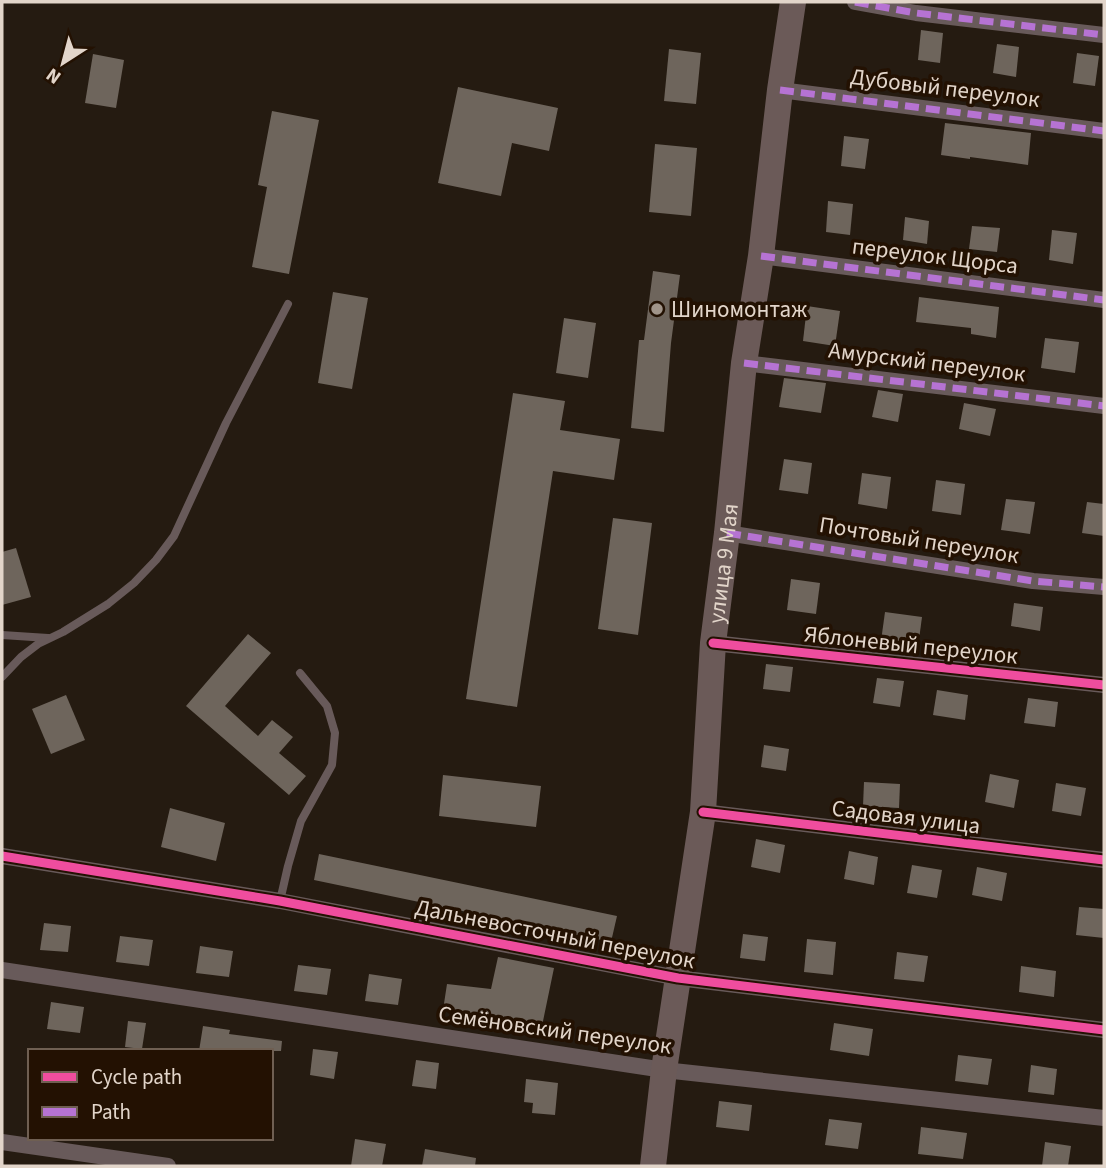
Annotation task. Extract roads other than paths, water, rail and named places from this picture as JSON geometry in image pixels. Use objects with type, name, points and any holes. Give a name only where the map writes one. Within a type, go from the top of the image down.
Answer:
[{"type":"main road","name":"улица 9 Мая","points":[[653,1166],[664,1070],[703,812],[713,643],[744,363],[761,256],[793,2]]},
{"type":"street","points":[[855,2],[916,13],[1104,35]]},
{"type":"street","name":"Дубовый переулок","points":[[780,90],[1104,131]]},
{"type":"street","name":"переулок Щорса","points":[[761,256],[1104,300]]},
{"type":"street","name":"Амурский переулок","points":[[744,363],[1104,406]]},
{"type":"street","name":"Почтовый переулок","points":[[727,533],[1033,581],[1104,587]]},
{"type":"street","name":"Яблоневый переулок","points":[[713,643],[1104,685]]},
{"type":"street","name":"Садовая улица","points":[[703,812],[1104,860]]},
{"type":"street","name":"Дальневосточный переулок","points":[[2,856],[281,901],[678,978],[1104,1030]]},
{"type":"street","name":"Семёновский переулок","points":[[2,970],[664,1070],[1104,1118]]},
{"type":"street","points":[[2,1142],[168,1166]]},
{"type":"lane","points":[[2,677],[38,644],[108,604],[156,560],[174,536],[226,423],[288,304]]},
{"type":"lane","points":[[2,635],[50,639]]},
{"type":"lane","points":[[281,901],[301,821],[332,765],[335,733],[327,706],[300,673]]},
{"type":"place","name":"Шиномонтаж","points":[[657,309]]}]
